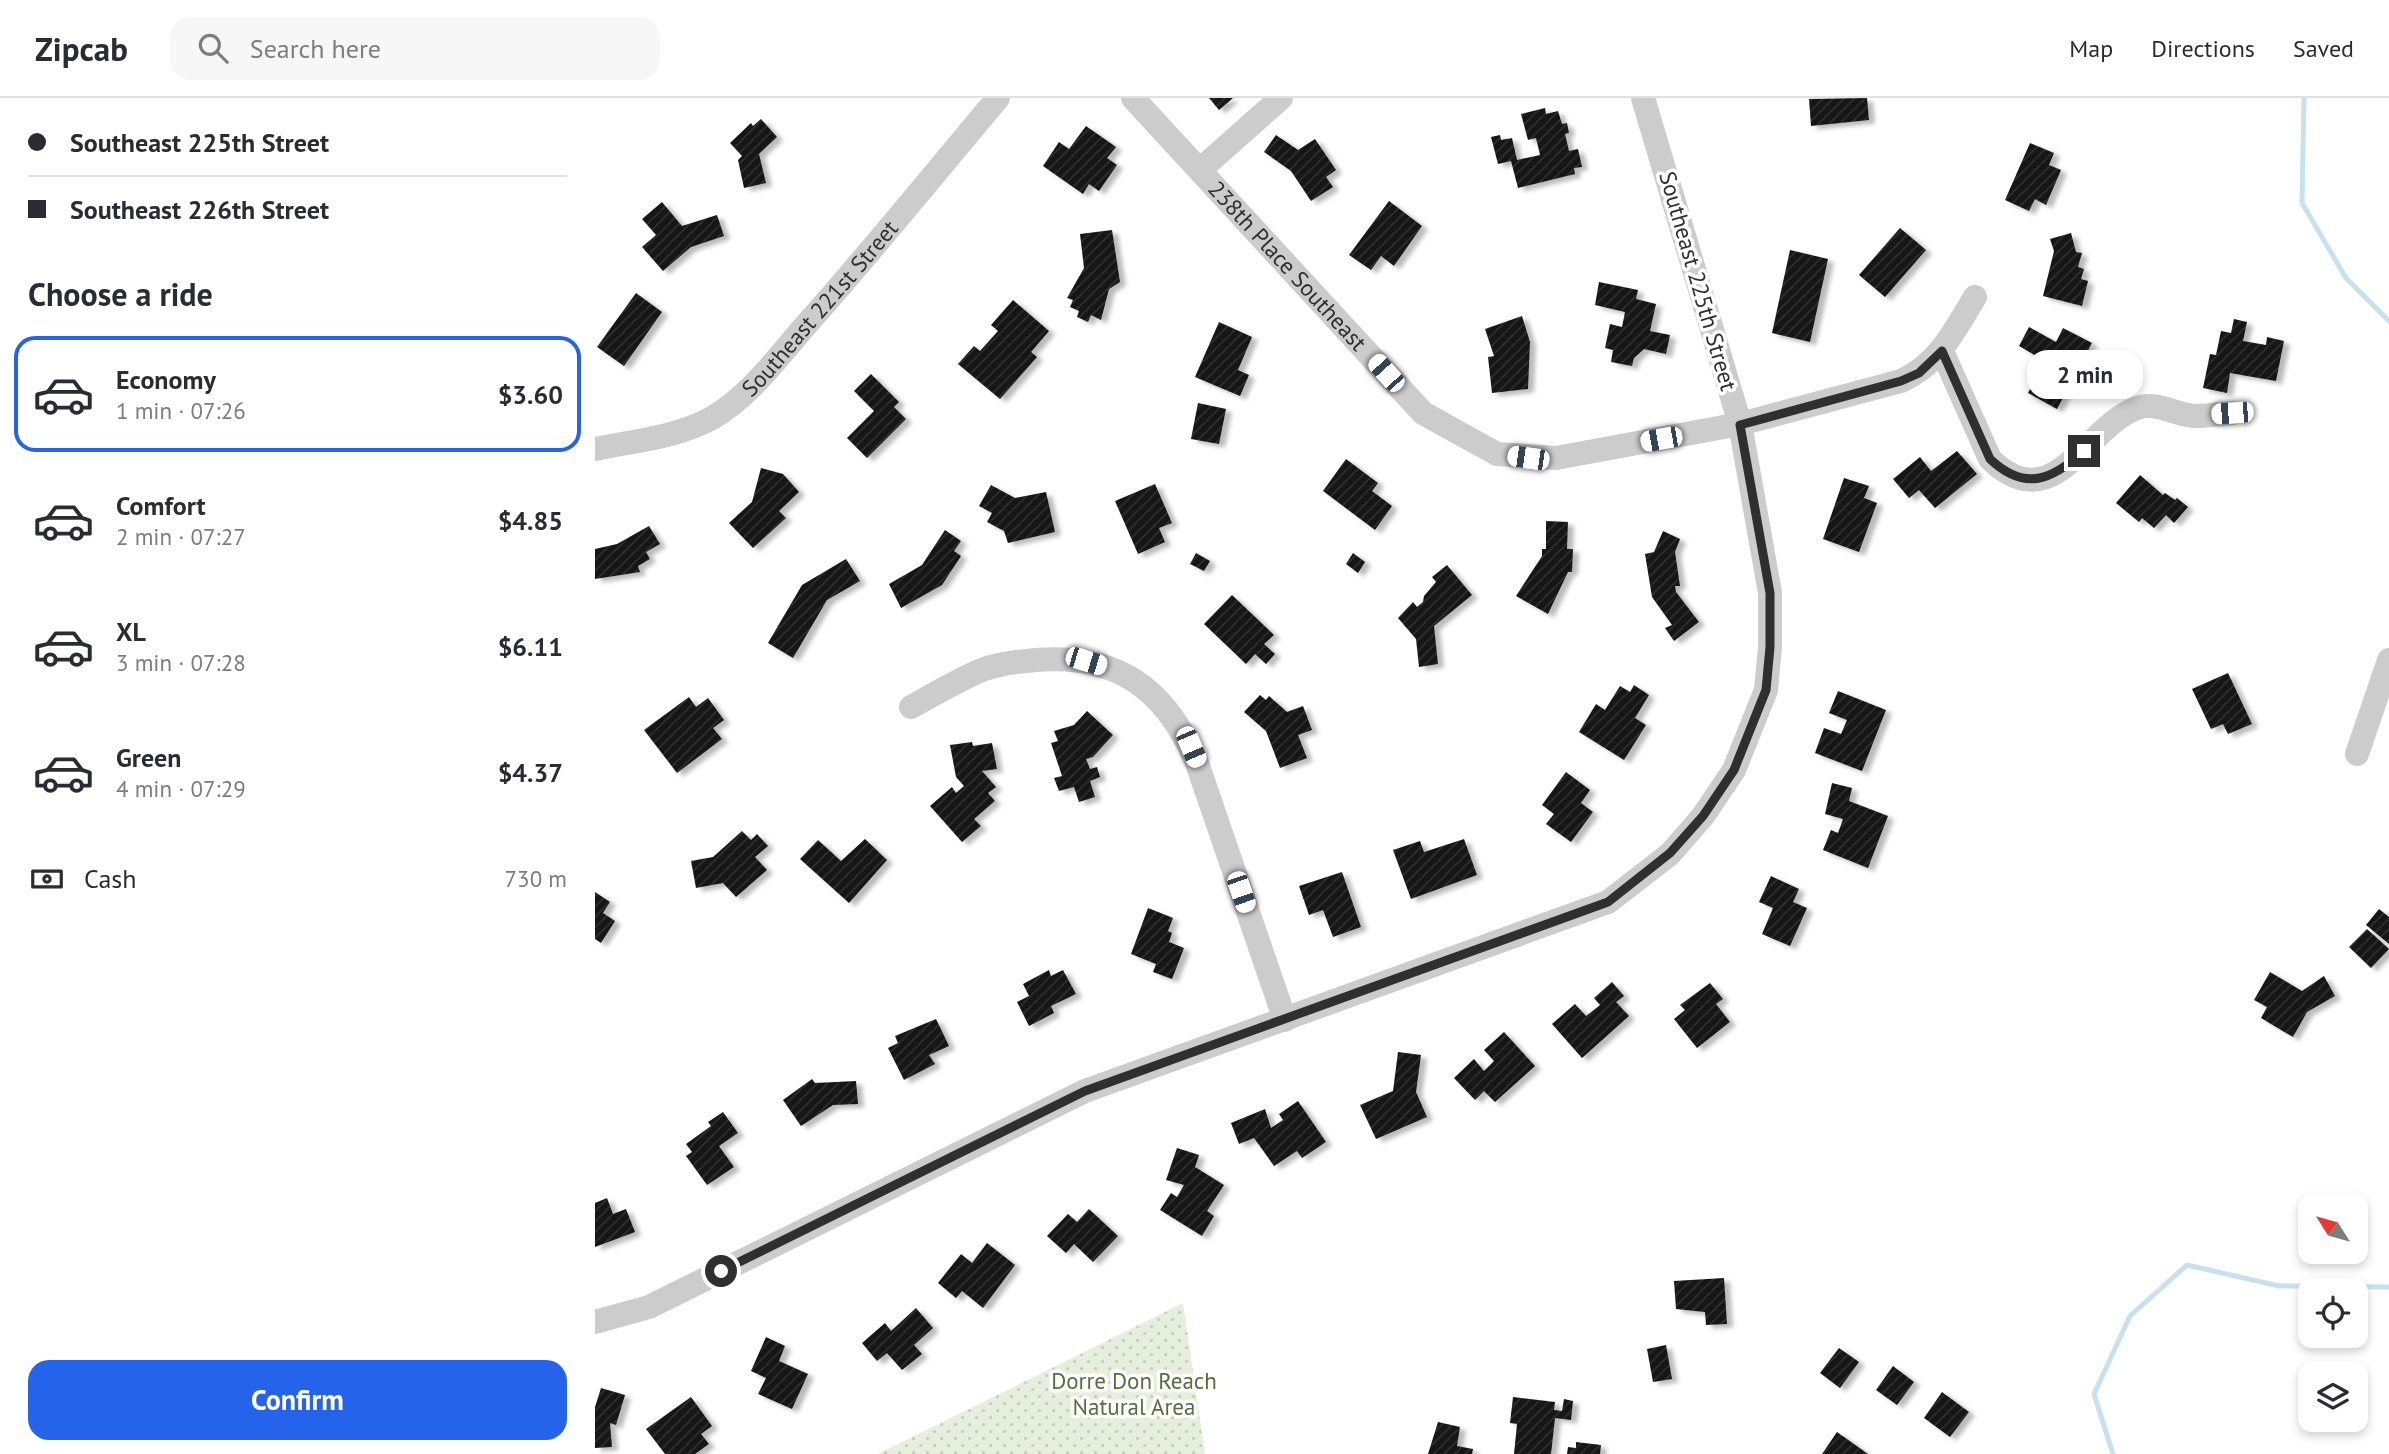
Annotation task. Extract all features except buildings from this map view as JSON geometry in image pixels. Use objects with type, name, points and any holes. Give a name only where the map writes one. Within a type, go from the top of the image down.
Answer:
[{"type":"street","name":"Southeast 221st Street","points":[[595,449],[677,432],[699,424],[728,407],[762,374],[864,260],[998,98]]},
{"type":"street","name":"238th Place Southeast","points":[[1133,98],[1423,413],[1497,454],[1556,458],[1740,425],[1901,381],[1919,373],[1942,351],[1975,297]]},
{"type":"street","points":[[1201,169],[1282,98]]},
{"type":"street","name":"Southeast 225th Street","points":[[595,1322],[649,1307],[1085,1091],[1608,902],[1670,853],[1703,816],[1734,770],[1766,690],[1770,647],[1770,593],[1740,425],[1643,98]]},
{"type":"street","points":[[1942,351],[1990,459],[2004,473],[2015,477],[2046,478],[2066,467],[2137,408],[2154,405],[2186,415],[2232,413]]},
{"type":"street","points":[[911,707],[979,671],[1012,663],[1054,659],[1098,665],[1129,675],[1146,687],[1184,732],[1197,763],[1285,1020]]},
{"type":"street","points":[[2357,754],[2389,660]]},
{"type":"green space","name":"Dorre Don Reach Natural Area","points":[[1183,1303],[1205,1454],[878,1454]]},
{"type":"waterway","points":[[2304,98],[2302,203],[2346,278],[2389,321]]},
{"type":"waterway","points":[[2113,1454],[2094,1394],[2130,1316],[2187,1265],[2279,1286],[2389,1287]]},
{"type":"route","points":[[721,1271],[1085,1091],[1608,902],[1670,853],[1703,816],[1734,770],[1766,690],[1770,647],[1770,593],[1740,425],[1901,381],[1919,373],[1942,351],[1990,459],[2004,473],[2028,480],[2046,478],[2066,467],[2084,451]]}]
